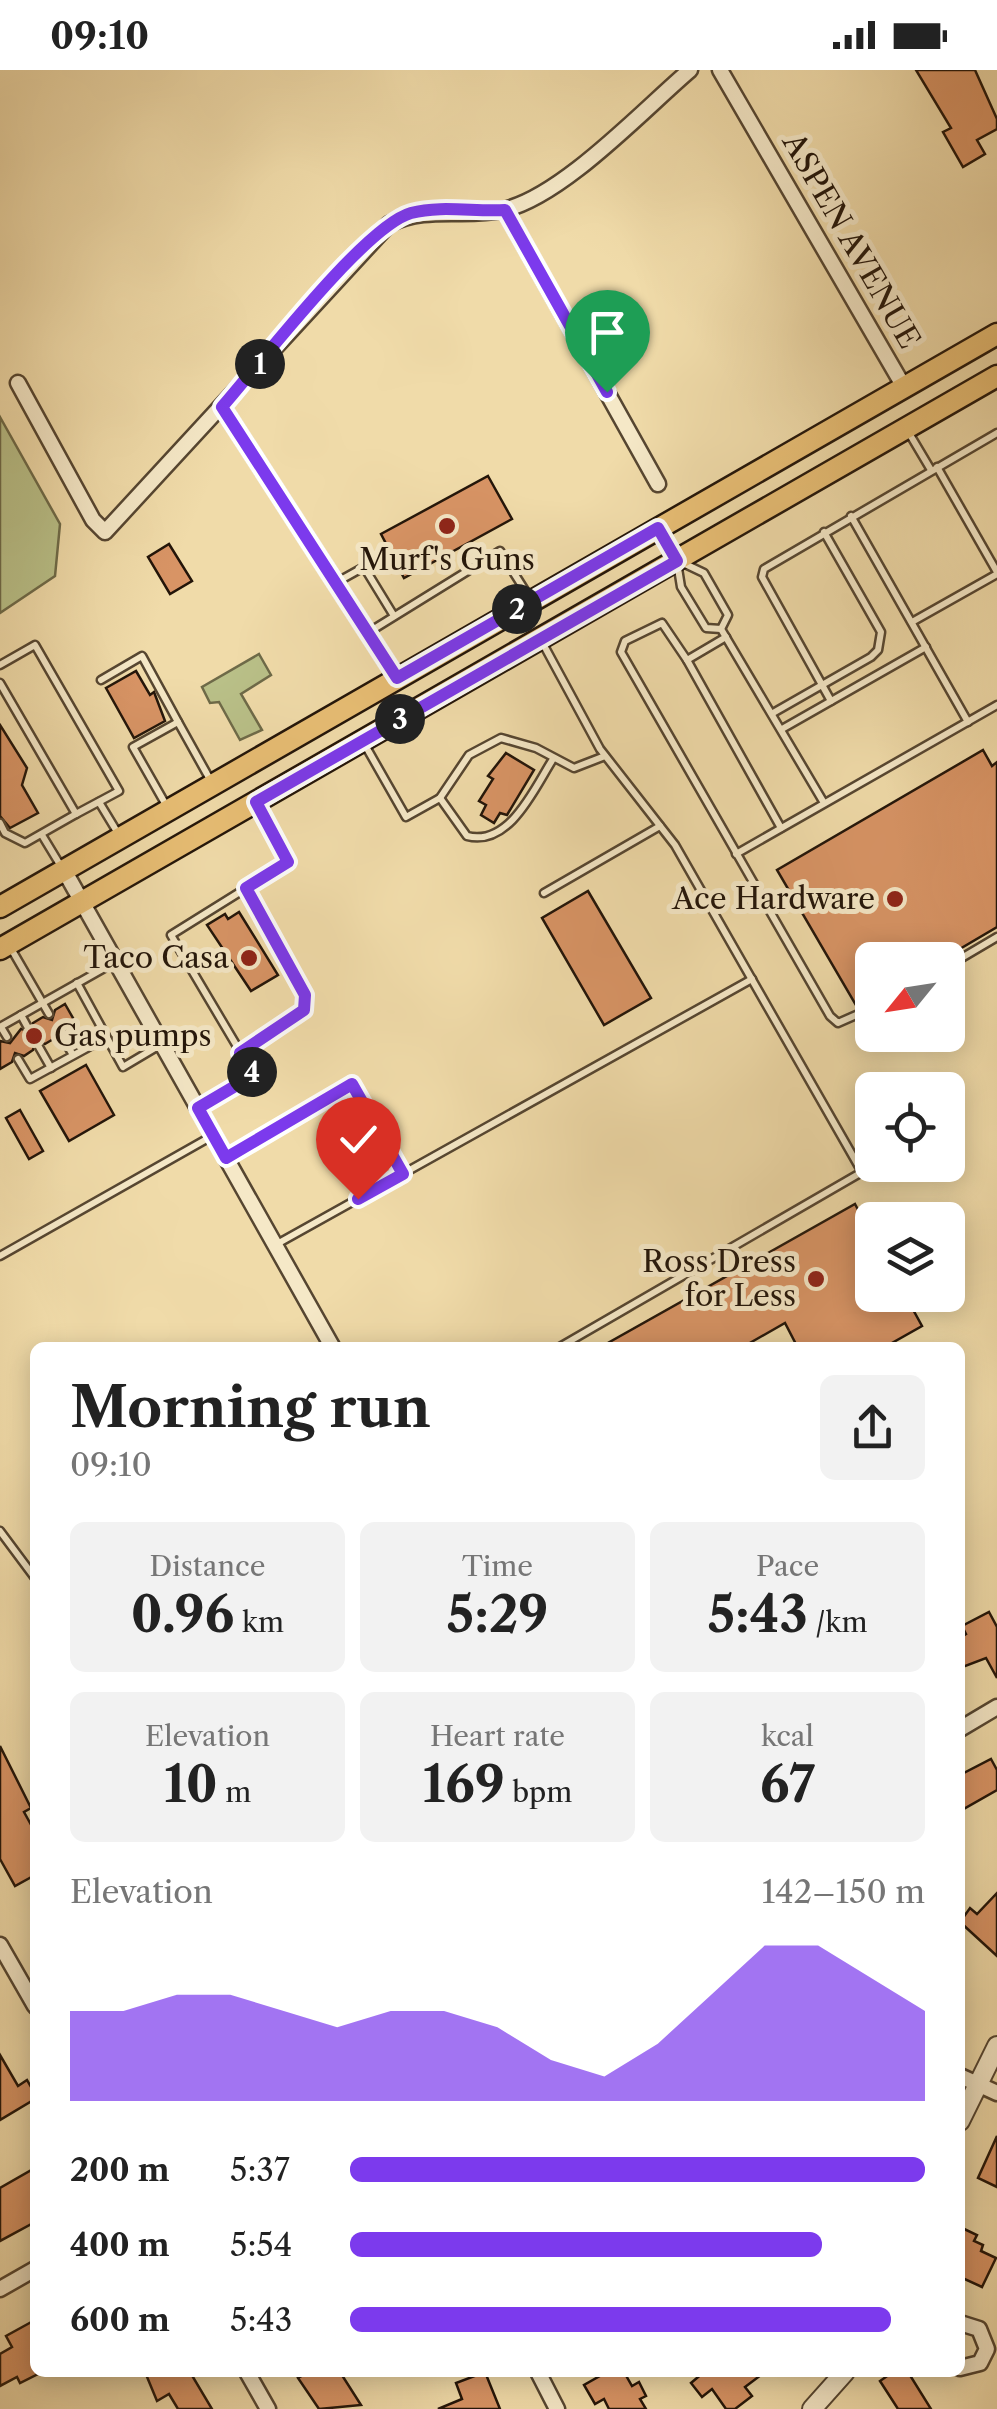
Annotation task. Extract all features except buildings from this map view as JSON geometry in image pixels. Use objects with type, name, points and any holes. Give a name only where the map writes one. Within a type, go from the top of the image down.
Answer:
[{"type":"main road","points":[[3,899],[64,870],[997,334]]},
{"type":"main road","points":[[4,947],[997,376]]},
{"type":"main road","points":[[658,528],[677,561]]},
{"type":"street","points":[[18,383],[93,520],[105,532],[389,224],[423,212],[505,210],[564,179],[690,70]]},
{"type":"street","name":"ASPEN AVENUE","points":[[720,70],[904,387]]},
{"type":"street","points":[[505,210],[658,484]]},
{"type":"street","points":[[222,407],[397,678]]},
{"type":"street","points":[[64,870],[330,1342]]},
{"type":"street","points":[[965,1726],[997,1708]]},
{"type":"street","points":[[0,1945],[30,1997]]},
{"type":"street","points":[[997,2046],[968,2080],[997,2093]]},
{"type":"street","points":[[0,2289],[30,2272]]},
{"type":"street","points":[[965,2324],[979,2328],[987,2349],[980,2362],[965,2366]]},
{"type":"street","points":[[250,2377],[268,2409]]},
{"type":"street","points":[[541,2377],[557,2409]]},
{"type":"street","points":[[812,2409],[841,2377]]},
{"type":"lane","points":[[906,428],[997,573],[912,622]]},
{"type":"lane","points":[[831,701],[762,577],[768,564],[997,433]]},
{"type":"lane","points":[[851,516],[968,722]]},
{"type":"lane","points":[[773,713],[878,650],[881,632],[824,532]]},
{"type":"lane","points":[[367,632],[500,551],[532,601]]},
{"type":"lane","points":[[677,561],[681,588],[706,628],[721,629]]},
{"type":"lane","points":[[677,561],[704,573],[728,615],[721,629]]},
{"type":"lane","points":[[336,583],[364,567],[394,616]]},
{"type":"lane","points":[[782,828],[662,623],[621,646],[830,1016],[838,1023],[855,1018]]},
{"type":"lane","points":[[721,629],[824,804]]},
{"type":"lane","points":[[540,638],[605,756],[660,826],[862,1172],[568,1342]]},
{"type":"lane","points":[[686,660],[726,638]]},
{"type":"lane","points":[[0,665],[35,645],[120,791],[25,843],[6,833],[0,823]]},
{"type":"lane","points":[[782,729],[926,648]]},
{"type":"lane","points":[[101,680],[142,656],[213,784]]},
{"type":"lane","points":[[0,683],[76,814]]},
{"type":"lane","points":[[736,854],[997,705]]},
{"type":"lane","points":[[168,809],[133,748],[178,722]]},
{"type":"lane","points":[[362,740],[406,818],[440,798],[469,755],[501,738],[574,768],[605,756]]},
{"type":"lane","points":[[440,798],[467,836],[484,836],[511,823],[553,758]]},
{"type":"lane","points":[[99,802],[120,837]]},
{"type":"lane","points":[[198,1108],[254,1075],[171,935],[288,862],[256,802]]},
{"type":"lane","points":[[544,893],[660,826]]},
{"type":"lane","points":[[42,834],[64,870]]},
{"type":"lane","points":[[240,1053],[304,1010],[305,995],[246,888]]},
{"type":"lane","points":[[965,956],[997,938]]},
{"type":"lane","points":[[4,947],[49,1014]]},
{"type":"lane","points":[[6,1037],[0,1027],[116,962]]},
{"type":"lane","points":[[276,1244],[752,979]]},
{"type":"lane","points":[[77,984],[123,1067],[162,1044]]},
{"type":"lane","points":[[21,1015],[27,1026]]},
{"type":"lane","points":[[61,1035],[73,1056]]},
{"type":"lane","points":[[18,1059],[30,1079],[107,1037]]},
{"type":"lane","points":[[39,1047],[51,1068]]},
{"type":"lane","points":[[226,1158],[352,1084],[403,1174]]},
{"type":"lane","points":[[0,1256],[213,1136]]},
{"type":"lane","points":[[0,1531],[30,1571]]},
{"type":"green space","points":[[0,417],[60,524],[55,576],[0,613]]},
{"type":"green space","points":[[259,654],[271,675],[241,694],[262,730],[240,740],[219,702],[210,703],[202,687]]},
{"type":"place","name":"Murf's Guns","points":[[447,526]]},
{"type":"place","name":"Ace Hardware","points":[[895,899]]},
{"type":"place","name":"Taco Casa","points":[[249,958]]},
{"type":"place","name":"Gas pumps","points":[[34,1036]]},
{"type":"place","name":"Ross Dress for Less","points":[[816,1279]]},
{"type":"route","points":[[358,1199],[403,1174],[352,1084],[226,1158],[198,1108],[254,1075],[240,1053],[304,1010],[305,995],[246,888],[288,862],[256,802],[677,561],[658,528],[397,678],[222,407],[371,239],[410,214],[435,210],[505,210],[607,392]]}]
